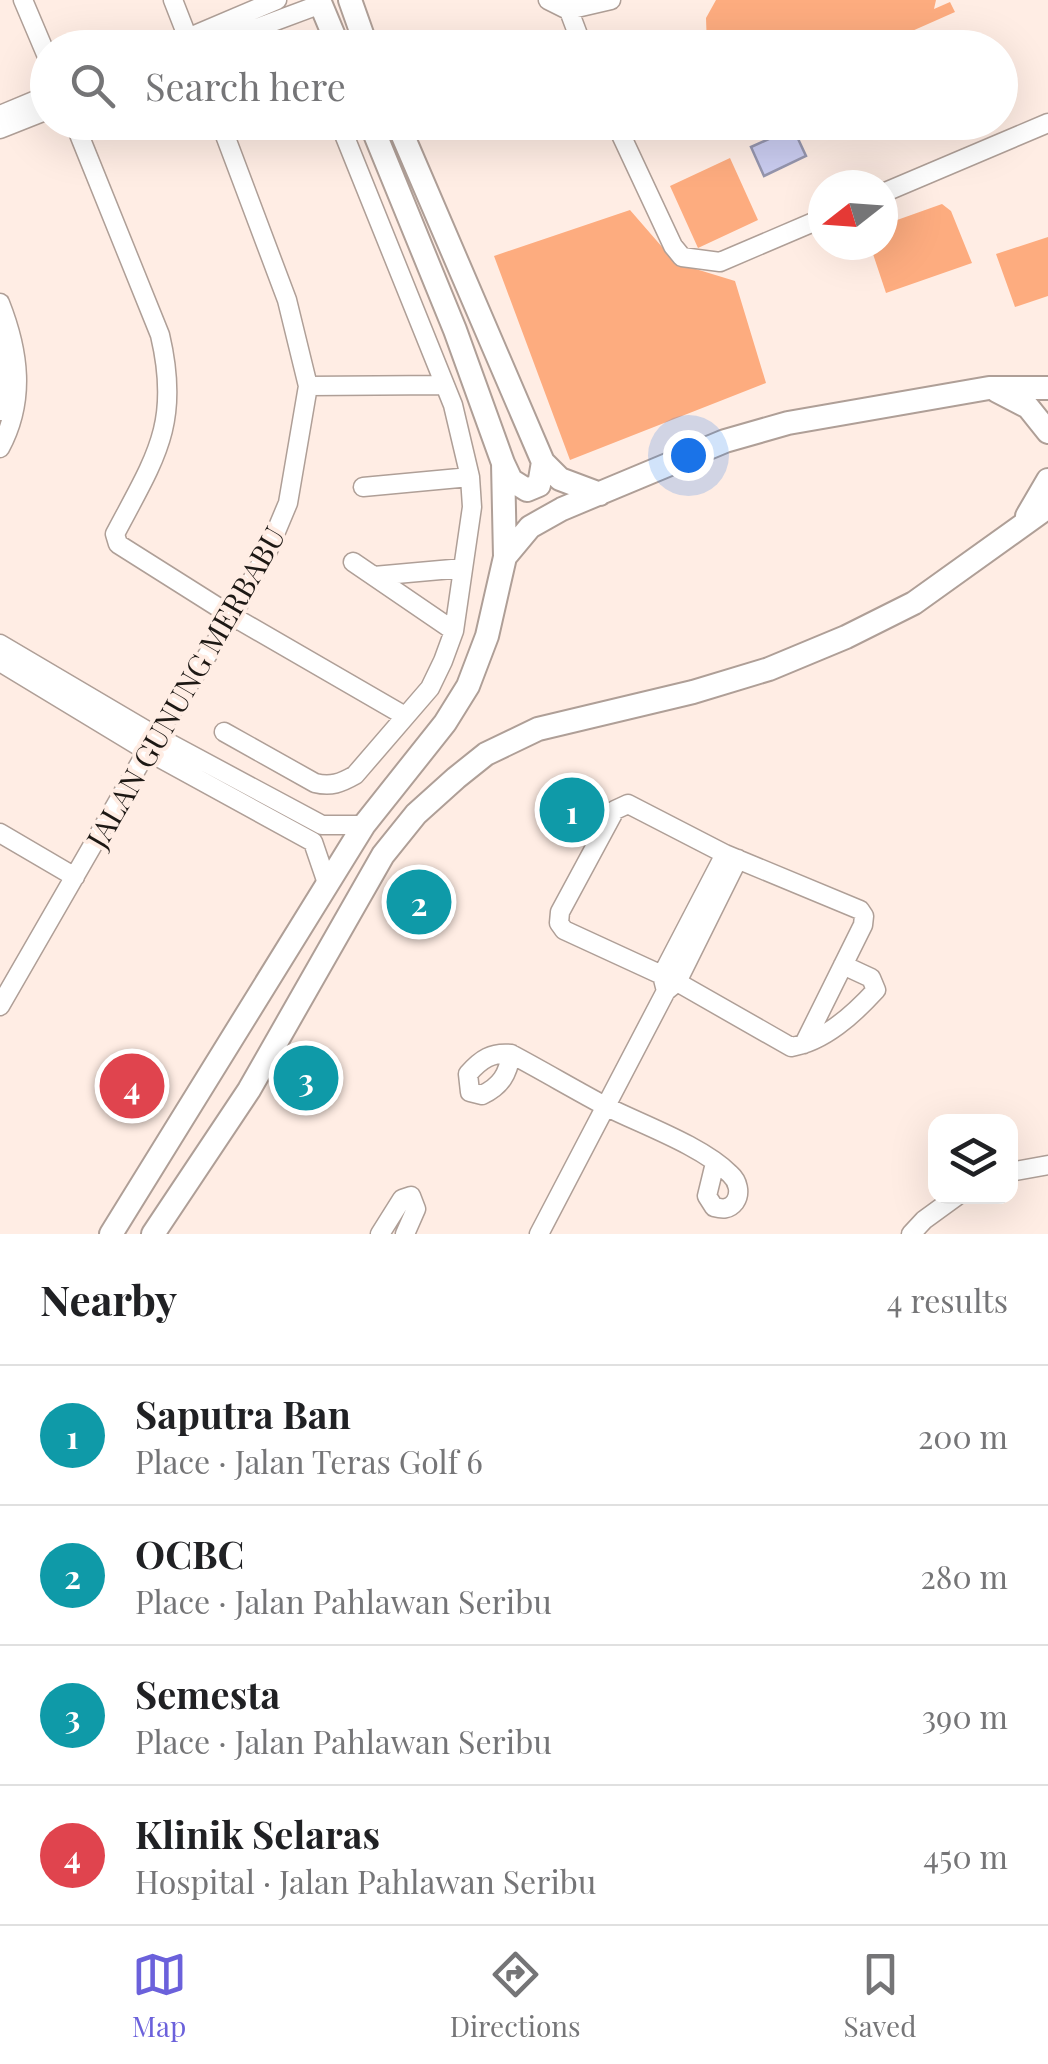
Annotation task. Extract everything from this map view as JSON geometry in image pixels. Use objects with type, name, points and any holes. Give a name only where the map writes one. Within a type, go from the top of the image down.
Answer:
[{"type":"main road","points":[[320,2],[332,30]]},
{"type":"main road","points":[[353,2],[362,30]]},
{"type":"main road","points":[[377,140],[455,330],[502,463],[512,480],[527,490],[539,485],[543,462]]},
{"type":"main road","points":[[406,140],[543,462],[560,479],[600,494]]},
{"type":"main road","points":[[506,558],[517,541],[542,518],[725,441],[788,423],[989,388],[1048,388]]},
{"type":"main road","points":[[989,388],[1028,407],[1048,432]]},
{"type":"main road","points":[[111,1234],[364,825],[445,723],[468,686],[487,636],[506,558],[502,463]]},
{"type":"main road","points":[[1021,525],[1048,480]]},
{"type":"main road","points":[[153,1234],[249,1090],[383,855],[416,814],[456,778],[486,754],[538,729],[694,692],[769,669],[837,641],[914,603],[1048,507]]},
{"type":"street","points":[[23,0],[36,30]]},
{"type":"street","points":[[172,0],[187,30]]},
{"type":"street","points":[[212,30],[241,8],[277,0]]},
{"type":"street","points":[[548,0],[566,5],[611,0]]},
{"type":"street","points":[[236,30],[320,2]]},
{"type":"street","points":[[566,5],[576,30]]},
{"type":"street","points":[[0,114],[30,102]]},
{"type":"street","points":[[0,129],[30,117]]},
{"type":"street","points":[[1018,135],[1048,122]]},
{"type":"street","points":[[81,140],[160,335],[167,366],[168,401],[162,442],[115,534],[118,544],[232,616],[405,716]]},
{"type":"street","name":"JALAN GUNUNG MERBABU","points":[[0,1006],[6,982],[232,616],[267,553],[288,502],[308,386],[287,300],[227,140]]},
{"type":"street","points":[[224,732],[315,783],[330,786],[355,775],[430,688],[454,630],[472,508],[470,477],[453,405],[346,140]]},
{"type":"street","points":[[623,140],[673,246],[682,257],[720,262],[808,224]]},
{"type":"street","points":[[898,187],[1006,140]]},
{"type":"street","points":[[0,303],[14,338],[0,410]]},
{"type":"street","points":[[0,331],[8,375],[18,387],[0,448]]},
{"type":"street","points":[[308,386],[445,385]]},
{"type":"street","points":[[364,487],[470,477]]},
{"type":"street","points":[[353,562],[454,630]]},
{"type":"street","points":[[374,576],[463,568]]},
{"type":"street","points":[[0,644],[312,842],[327,883]]},
{"type":"street","points":[[0,662],[152,744],[325,826],[364,825]]},
{"type":"street","points":[[804,1044],[864,922],[862,912],[732,856],[633,806],[623,805],[615,810],[560,912],[559,923],[564,930],[791,1046],[804,1044],[847,1018],[876,990],[871,978],[843,966]]},
{"type":"street","points":[[0,834],[74,877]]},
{"type":"street","points":[[539,1234],[732,856]]},
{"type":"street","points":[[511,1054],[715,1164]]},
{"type":"street","points":[[1018,1171],[1048,1165]]},
{"type":"street","points":[[380,1234],[402,1199],[411,1196],[416,1209],[405,1234]]},
{"type":"street","points":[[911,1234],[946,1204]]},
{"type":"shaded area","points":[[716,0],[936,0],[934,9],[950,2],[955,12],[914,30],[706,30],[706,18]]},
{"type":"shaded area","points":[[730,158],[758,220],[698,248],[670,186]]},
{"type":"shaded area","points":[[942,204],[951,211],[972,263],[886,293],[875,260],[898,260],[898,220]]},
{"type":"shaded area","points":[[630,210],[676,263],[735,281],[766,383],[570,460],[494,256]]},
{"type":"shaded area","points":[[1048,237],[1048,296],[1015,307],[996,254]]},
{"type":"water","points":[[766,140],[799,140],[806,156],[764,176],[751,147]]},
{"type":"place","name":"Saputra Ban","points":[[572,810]]},
{"type":"place","name":"OCBC","points":[[419,902]]},
{"type":"place","name":"Semesta","points":[[306,1078]]},
{"type":"place","name":"Klinik Selaras","points":[[132,1086]]}]
